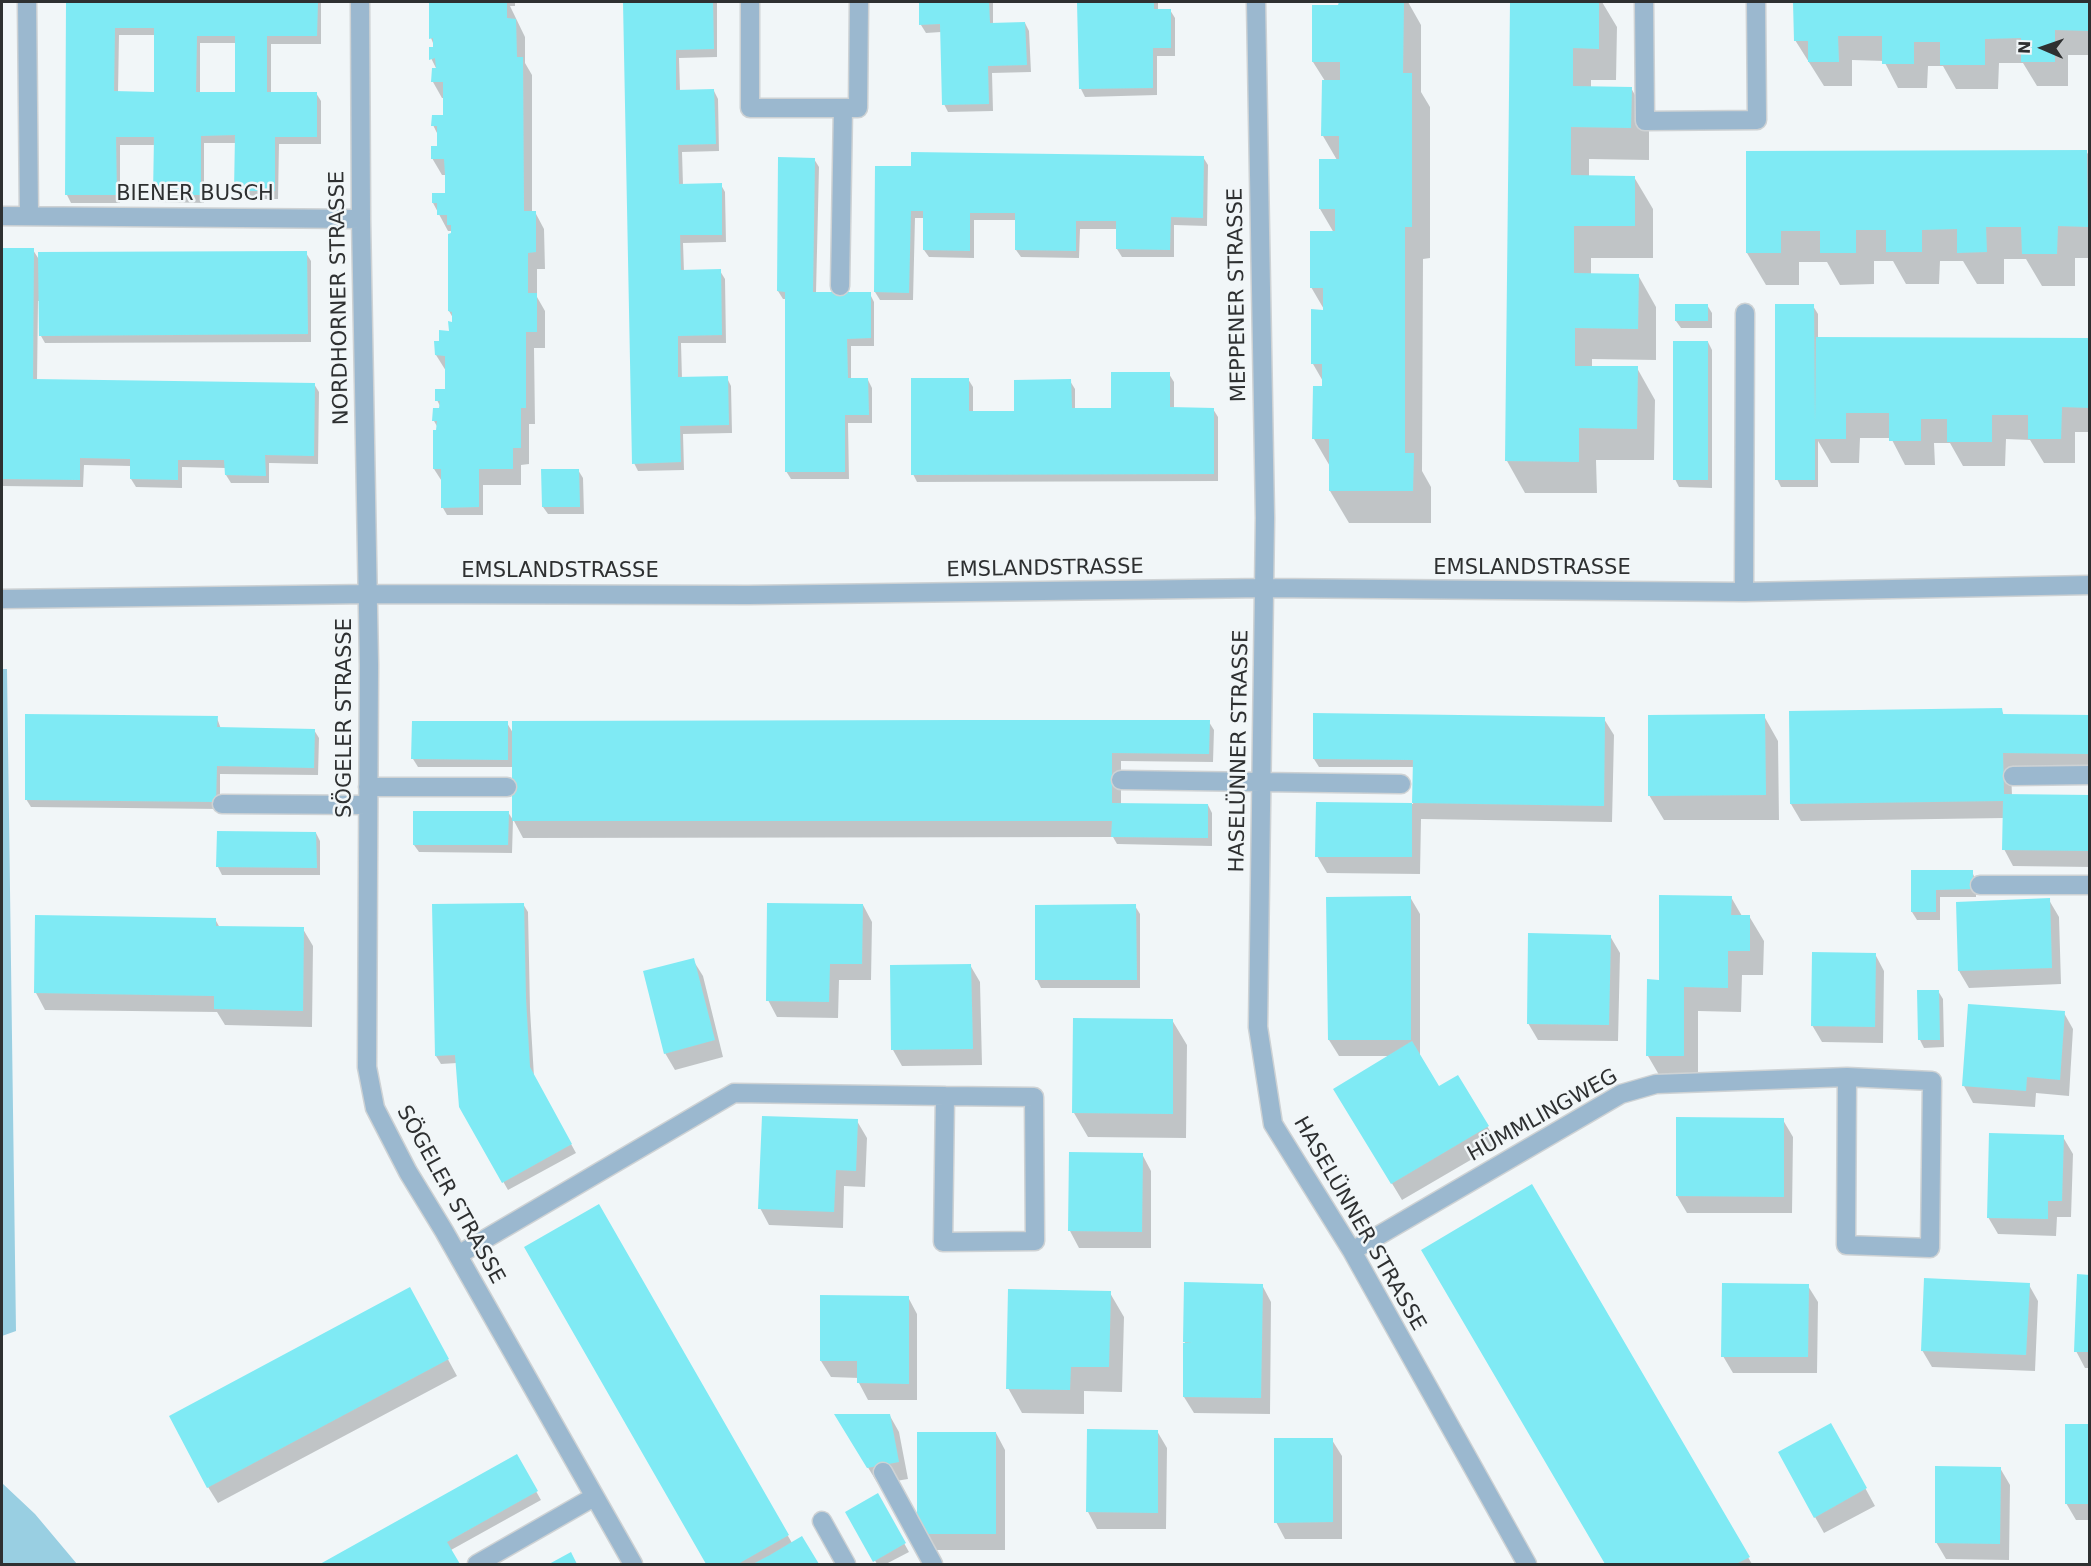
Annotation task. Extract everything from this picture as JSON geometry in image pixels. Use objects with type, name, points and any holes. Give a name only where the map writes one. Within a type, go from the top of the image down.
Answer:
[{"type":"street","points":[[27,2],[29,216]]},
{"type":"street","name":"NORDHORNER STRASSE","points":[[360,2],[361,219],[368,594]]},
{"type":"street","points":[[750,2],[750,108],[858,108],[859,2]]},
{"type":"street","name":"MEPPENER STRASSE","points":[[1256,2],[1264,588]]},
{"type":"street","points":[[1644,2],[1645,121],[1757,120],[1756,2]]},
{"type":"street","points":[[840,286],[843,108]]},
{"type":"street","name":"BIENER BUSCH","points":[[2,216],[361,219]]},
{"type":"street","points":[[1744,313],[1744,592]]},
{"type":"street","name":"EMSLANDSTRASSE","points":[[2,598],[368,594],[748,594],[1264,588],[1744,592],[2090,585]]},
{"type":"street","name":"HASELÜNNER STRASSE","points":[[1264,588],[1258,1027],[1273,1124],[1352,1251],[1518,1561]]},
{"type":"street","name":"SÖGELER STRASSE","points":[[368,594],[367,1067],[375,1108],[408,1172],[458,1255],[633,1564]]},
{"type":"street","points":[[2013,776],[2090,775]]},
{"type":"street","points":[[1120,780],[1401,783]]},
{"type":"street","points":[[222,804],[507,787]]},
{"type":"street","points":[[1980,885],[2090,885]]},
{"type":"street","name":"HÜMMLINGWEG","points":[[1352,1251],[1621,1094],[1656,1084],[1847,1077],[1932,1081],[1930,1248],[1846,1245],[1847,1077]]},
{"type":"street","points":[[458,1255],[734,1093],[945,1095],[1034,1097],[1035,1241],[943,1242],[945,1095]]},
{"type":"street","points":[[883,1472],[933,1564]]},
{"type":"street","points":[[477,1564],[594,1497]]},
{"type":"street","points":[[822,1521],[846,1564]]},
{"type":"shaded area","points":[[2,669],[7,669],[16,1331],[2,1336]]},
{"type":"shaded area","points":[[2,1483],[35,1514],[77,1564],[2,1564]]},
{"type":"building","points":[[66,2],[318,2],[317,36],[267,36],[267,92],[317,92],[317,137],[275,137],[275,191],[234,191],[235,135],[201,136],[201,195],[153,195],[154,137],[116,137],[117,195],[65,195]],"holes":[[[115,28],[154,28],[154,92],[114,91]],[[197,36],[235,36],[235,92],[196,92]]]},
{"type":"building","points":[[429,2],[507,2],[507,18],[516,19],[517,57],[523,57],[524,211],[536,211],[536,252],[528,253],[528,293],[537,293],[537,332],[526,332],[526,408],[521,408],[521,448],[513,448],[513,469],[479,469],[479,507],[441,508],[441,469],[433,469],[433,430],[436,430],[437,421],[432,421],[433,408],[439,408],[440,401],[435,401],[435,389],[445,389],[445,356],[435,355],[434,341],[439,341],[439,330],[449,331],[448,321],[452,322],[452,312],[448,311],[448,234],[451,233],[451,225],[447,225],[447,215],[437,215],[437,203],[432,203],[432,193],[445,193],[445,174],[444,159],[431,159],[431,146],[437,146],[437,126],[431,126],[432,115],[443,115],[443,82],[431,82],[432,68],[436,68],[435,58],[429,60],[429,47],[433,47],[433,38],[429,39]]},
{"type":"building","points":[[623,2],[713,2],[714,49],[676,50],[676,90],[714,89],[716,144],[678,145],[679,184],[722,183],[722,235],[680,235],[681,270],[721,269],[722,335],[678,336],[678,377],[728,376],[729,425],[680,426],[681,462],[632,464]]},
{"type":"building","points":[[919,2],[989,2],[990,23],[1025,22],[1027,65],[988,66],[989,104],[942,105],[940,24],[919,25]]},
{"type":"building","points":[[1077,2],[1154,2],[1154,9],[1171,9],[1171,48],[1153,48],[1153,88],[1079,89]]},
{"type":"building","points":[[1339,2],[1404,2],[1403,73],[1412,73],[1412,227],[1405,227],[1405,453],[1414,453],[1413,491],[1329,491],[1329,439],[1312,439],[1313,386],[1322,386],[1322,364],[1311,364],[1311,309],[1323,310],[1323,288],[1310,288],[1310,231],[1335,231],[1335,209],[1319,209],[1319,159],[1339,159],[1339,136],[1321,136],[1322,80],[1340,80],[1340,62],[1312,62],[1312,5],[1338,5]]},
{"type":"building","points":[[1510,2],[1599,2],[1599,49],[1573,48],[1573,86],[1632,87],[1631,128],[1571,127],[1571,175],[1635,176],[1635,226],[1574,226],[1574,273],[1639,274],[1638,329],[1575,328],[1575,366],[1638,366],[1637,429],[1579,428],[1579,462],[1505,461]]},
{"type":"building","points":[[1793,2],[2090,2],[2090,31],[2055,30],[2055,62],[2021,62],[2021,38],[1985,39],[1985,65],[1940,65],[1940,42],[1914,42],[1914,64],[1882,64],[1882,36],[1838,36],[1839,62],[1808,62],[1808,41],[1794,41]]},
{"type":"building","points":[[2087,150],[2088,227],[2058,226],[2057,254],[2022,254],[2021,227],[1986,227],[1987,252],[1957,253],[1957,229],[1922,230],[1922,252],[1886,252],[1886,230],[1856,230],[1856,253],[1820,253],[1820,231],[1781,231],[1781,253],[1746,253],[1746,151]]},
{"type":"building","points":[[911,152],[1204,156],[1203,218],[1171,217],[1170,250],[1116,249],[1116,221],[1076,221],[1076,251],[1015,250],[1015,213],[970,213],[970,251],[923,250],[923,211],[911,211],[909,293],[874,292],[875,166],[911,166]]},
{"type":"building","points":[[778,157],[815,158],[813,292],[871,292],[871,338],[847,339],[848,378],[868,378],[869,415],[845,415],[845,472],[785,472],[785,292],[777,291]]},
{"type":"building","points":[[2,248],[34,248],[33,379],[315,383],[314,456],[265,455],[266,476],[225,475],[224,460],[178,460],[178,480],[130,479],[130,459],[80,458],[80,480],[2,479]]},
{"type":"building","points":[[307,251],[308,334],[39,336],[38,252]]},
{"type":"building","points":[[1675,304],[1708,304],[1708,321],[1675,321]]},
{"type":"building","points":[[1775,304],[1814,304],[1815,423],[1816,337],[2090,338],[2090,408],[2062,407],[2061,439],[2028,439],[2028,415],[1992,415],[1992,442],[1947,442],[1947,419],[1921,419],[1921,441],[1889,441],[1889,413],[1846,413],[1846,439],[1815,439],[1815,480],[1775,480]]},
{"type":"building","points":[[1673,341],[1708,341],[1708,480],[1673,480]]},
{"type":"building","points":[[1111,372],[1170,372],[1170,407],[1214,408],[1214,474],[911,475],[911,378],[969,378],[969,411],[1014,411],[1014,380],[1071,379],[1072,408],[1111,408]]},
{"type":"building","points":[[541,469],[579,469],[580,507],[542,507]]},
{"type":"building","points":[[2002,708],[2003,714],[2090,715],[2090,754],[2003,753],[2004,794],[2090,795],[2090,851],[2002,850],[2003,801],[1790,804],[1789,711]]},
{"type":"building","points":[[1313,713],[1605,717],[1604,806],[1412,803],[1413,760],[1313,759]]},
{"type":"building","points":[[25,714],[218,716],[217,727],[315,729],[314,768],[217,766],[216,802],[25,800]]},
{"type":"building","points":[[1765,714],[1766,795],[1648,796],[1648,715]]},
{"type":"building","points":[[1210,720],[1209,754],[1112,753],[1112,803],[1208,804],[1208,838],[1111,837],[1112,821],[512,821],[512,721]]},
{"type":"building","points":[[412,721],[508,721],[508,760],[411,759]]},
{"type":"building","points":[[1316,802],[1412,803],[1412,857],[1315,857]]},
{"type":"building","points":[[413,811],[509,811],[508,845],[413,845]]},
{"type":"building","points":[[217,831],[316,832],[317,868],[216,867]]},
{"type":"building","points":[[1911,870],[1973,870],[1973,889],[1936,890],[1936,912],[1911,912]]},
{"type":"building","points":[[1659,895],[1732,896],[1731,915],[1750,915],[1750,951],[1728,951],[1728,988],[1684,987],[1684,1056],[1646,1056],[1647,979],[1659,980]]},
{"type":"building","points":[[1411,896],[1411,1040],[1328,1040],[1326,897]]},
{"type":"building","points":[[2050,898],[2052,968],[1958,971],[1956,902]]},
{"type":"building","points":[[524,903],[530,1067],[572,1144],[502,1183],[459,1107],[455,1055],[435,1056],[432,904]]},
{"type":"building","points":[[767,903],[863,904],[862,964],[830,964],[829,1002],[766,1001]]},
{"type":"building","points":[[1136,904],[1137,980],[1035,980],[1035,905]]},
{"type":"building","points":[[35,915],[216,918],[216,926],[304,927],[303,1011],[214,1009],[214,996],[34,993]]},
{"type":"building","points":[[1528,933],[1611,935],[1609,1025],[1527,1024]]},
{"type":"building","points":[[1812,952],[1876,953],[1875,1027],[1811,1026]]},
{"type":"building","points":[[694,958],[715,1040],[664,1054],[643,971]]},
{"type":"building","points":[[971,964],[973,1049],[891,1050],[890,965]]},
{"type":"building","points":[[1917,990],[1939,990],[1940,1040],[1918,1040]]},
{"type":"building","points":[[1968,1004],[2065,1011],[2060,1080],[2027,1077],[2026,1091],[1962,1086]]},
{"type":"building","points":[[1073,1018],[1173,1019],[1173,1114],[1072,1113]]},
{"type":"building","points":[[1412,1041],[1439,1086],[1458,1075],[1489,1126],[1391,1184],[1333,1089]]},
{"type":"building","points":[[762,1116],[858,1119],[856,1171],[836,1170],[834,1212],[758,1209]]},
{"type":"building","points":[[1676,1117],[1784,1118],[1784,1197],[1676,1196]]},
{"type":"building","points":[[1989,1133],[2064,1135],[2062,1201],[2048,1201],[2048,1219],[1987,1218]]},
{"type":"building","points":[[1069,1152],[1143,1153],[1142,1232],[1068,1231]]},
{"type":"building","points":[[1532,1184],[1750,1557],[1736,1564],[1605,1564],[1421,1250]]},
{"type":"building","points":[[599,1204],[789,1535],[738,1564],[706,1564],[524,1247]]},
{"type":"building","points":[[2077,1274],[2090,1275],[2090,1352],[2074,1352]]},
{"type":"building","points":[[1924,1278],[2030,1283],[2026,1355],[1921,1351]]},
{"type":"building","points":[[1184,1282],[1263,1284],[1261,1398],[1183,1397],[1183,1343],[1192,1342],[1183,1342]]},
{"type":"building","points":[[1722,1283],[1809,1284],[1808,1357],[1721,1357]]},
{"type":"building","points":[[410,1287],[449,1359],[207,1488],[169,1416]]},
{"type":"building","points":[[1008,1289],[1111,1291],[1109,1367],[1071,1367],[1070,1390],[1006,1389]]},
{"type":"building","points":[[820,1295],[909,1296],[909,1384],[857,1383],[857,1361],[820,1361]]},
{"type":"building","points":[[834,1414],[890,1414],[899,1462],[867,1468]]},
{"type":"building","points":[[1831,1423],[1867,1488],[1814,1518],[1778,1452]]},
{"type":"building","points":[[2065,1424],[2090,1424],[2090,1504],[2065,1504]]},
{"type":"building","points":[[1087,1429],[1158,1430],[1158,1513],[1086,1512]]},
{"type":"building","points":[[917,1432],[996,1432],[996,1534],[917,1534]]},
{"type":"building","points":[[1274,1438],[1333,1438],[1333,1522],[1274,1523]]},
{"type":"building","points":[[517,1454],[538,1491],[447,1542],[460,1564],[320,1564]]},
{"type":"building","points":[[1935,1466],[2001,1467],[2000,1544],[1935,1543]]},
{"type":"building","points":[[878,1493],[906,1543],[873,1562],[845,1512]]},
{"type":"building","points":[[802,1536],[819,1564],[753,1564],[770,1555]]},
{"type":"building","points":[[571,1552],[577,1564],[549,1564]]}]
